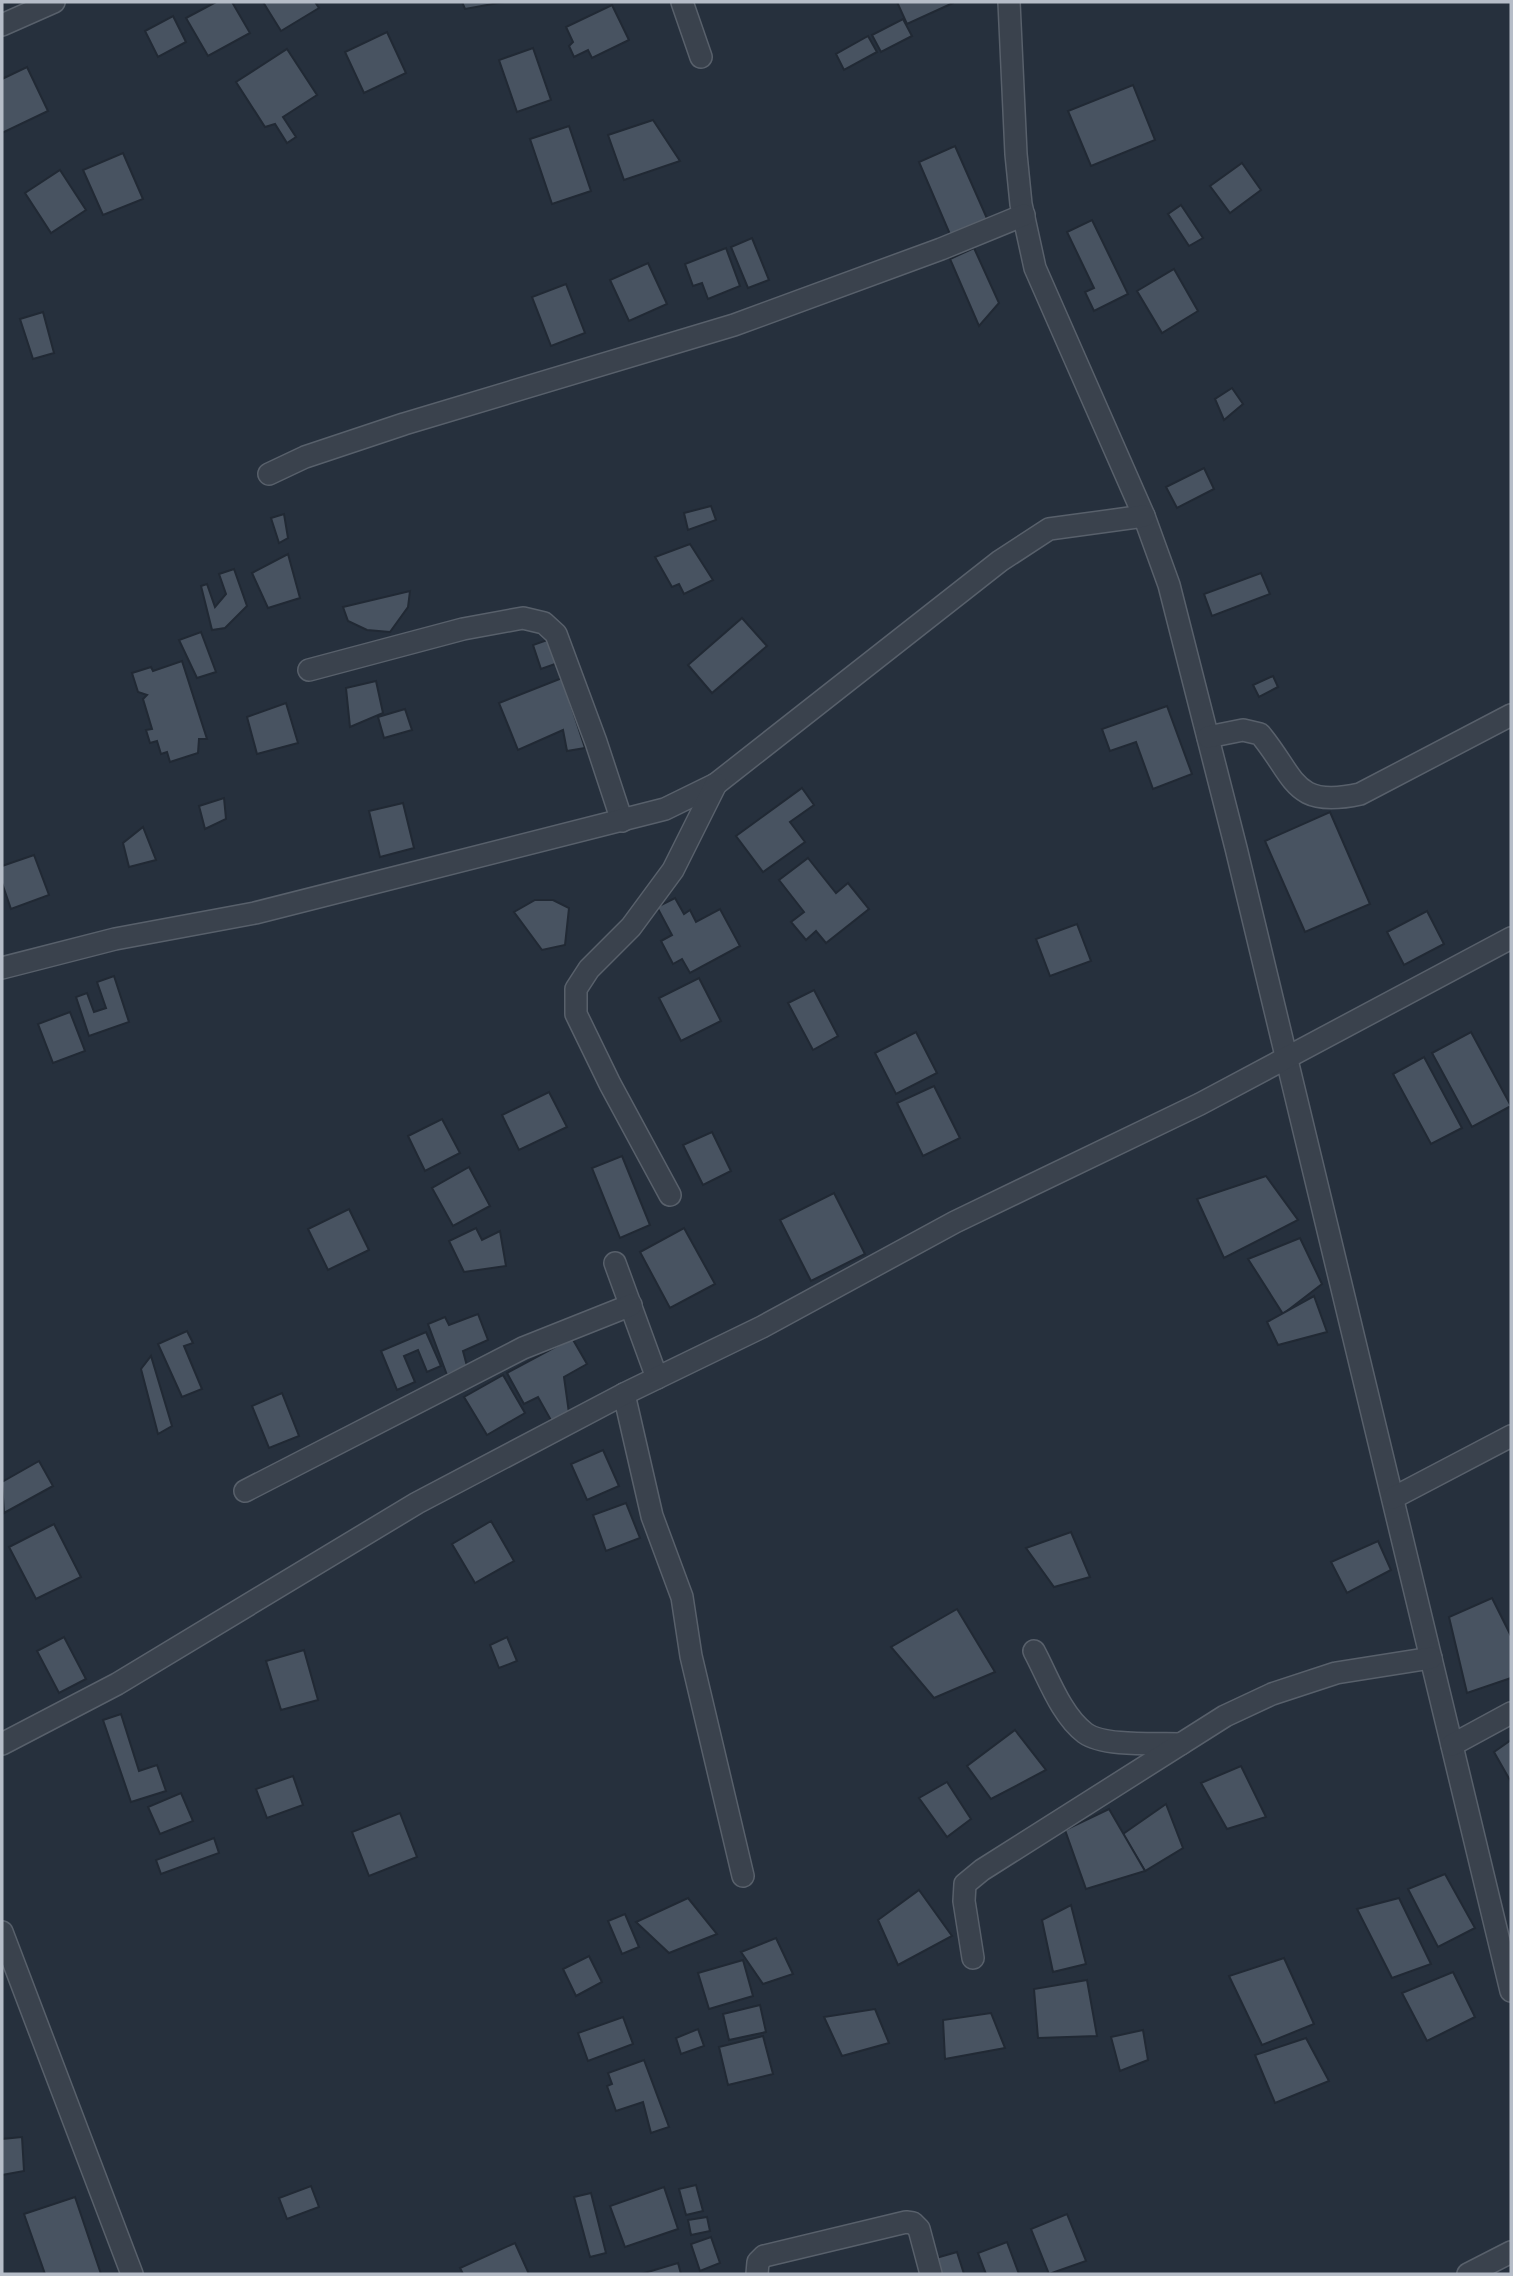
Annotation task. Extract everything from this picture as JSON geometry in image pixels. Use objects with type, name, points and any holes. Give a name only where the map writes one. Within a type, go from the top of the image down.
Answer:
[{"type":"street","points":[[2,25],[54,2]]},
{"type":"street","points":[[682,2],[701,57]]},
{"type":"street","points":[[1009,2],[1016,154],[1024,215],[1035,268],[1144,516],[1169,585],[1287,1058],[1511,1991]]},
{"type":"street","points":[[269,474],[305,457],[404,424],[734,325],[941,249],[1024,215]]},
{"type":"street","points":[[2,968],[115,939],[255,913],[665,809],[716,784],[1000,561],[1049,529],[1144,516]]},
{"type":"street","points":[[309,670],[463,629],[523,618],[544,623],[556,634],[622,821]]},
{"type":"street","points":[[1208,737],[1243,730],[1260,734],[1293,782],[1319,798],[1334,800],[1360,794],[1511,715]]},
{"type":"street","points":[[670,1195],[576,1014],[576,989],[589,970],[631,927],[673,870],[716,784]]},
{"type":"street","points":[[2,1744],[129,1678],[416,1503],[624,1394],[762,1327],[955,1222],[1200,1104],[1511,938]]},
{"type":"street","points":[[615,1263],[657,1378]]},
{"type":"street","points":[[244,1491],[523,1348],[631,1305]]},
{"type":"street","points":[[624,1394],[652,1516],[682,1597],[691,1656],[743,1876]]},
{"type":"street","points":[[1393,1498],[1511,1436]]},
{"type":"street","points":[[1034,1651],[1071,1719],[1087,1735],[1118,1741],[1181,1744]]},
{"type":"street","points":[[973,1958],[964,1900],[965,1884],[1225,1716],[1272,1693],[1336,1673],[1432,1658]]},
{"type":"street","points":[[1452,1745],[1511,1713]]},
{"type":"street","points":[[2,1932],[132,2274]]},
{"type":"street","points":[[757,2274],[758,2262],[764,2256],[906,2222],[913,2223],[919,2229],[931,2274]]},
{"type":"street","points":[[1468,2274],[1511,2252]]},
{"type":"building","points":[[216,2],[232,2],[250,33],[208,56],[186,18]]},
{"type":"building","points":[[263,2],[315,2],[319,8],[281,31]]},
{"type":"building","points":[[462,2],[504,2],[465,9]]},
{"type":"building","points":[[897,2],[953,2],[953,3],[907,24]]},
{"type":"building","points":[[612,5],[629,40],[592,58],[588,50],[574,57],[569,46],[573,42],[566,27]]},
{"type":"building","points":[[173,16],[186,42],[158,57],[145,31]]},
{"type":"building","points":[[903,19],[912,36],[881,52],[872,35]]},
{"type":"building","points":[[387,32],[406,73],[364,93],[345,52]]},
{"type":"building","points":[[868,36],[877,52],[844,70],[836,54]]},
{"type":"building","points":[[533,48],[551,100],[517,112],[499,60]]},
{"type":"building","points":[[287,49],[317,95],[283,117],[296,137],[287,143],[275,124],[265,127],[236,82]]},
{"type":"building","points":[[27,67],[48,111],[2,133],[2,79]]},
{"type":"building","points":[[1133,85],[1155,140],[1091,166],[1068,111]]},
{"type":"building","points":[[653,120],[680,161],[624,180],[608,135]]},
{"type":"building","points":[[569,126],[591,191],[552,204],[530,139]]},
{"type":"building","points":[[955,146],[989,223],[952,239],[919,162]]},
{"type":"building","points":[[123,153],[143,199],[103,215],[83,170]]},
{"type":"building","points":[[1242,163],[1261,190],[1230,213],[1210,186]]},
{"type":"building","points":[[60,170],[86,210],[51,233],[25,193]]},
{"type":"building","points":[[1181,205],[1203,238],[1189,246],[1168,214]]},
{"type":"building","points":[[1092,220],[1128,294],[1094,311],[1085,292],[1094,288],[1067,232]]},
{"type":"building","points":[[752,238],[769,280],[748,288],[731,247]]},
{"type":"building","points":[[726,248],[740,286],[708,299],[702,283],[693,286],[685,264]]},
{"type":"building","points":[[974,248],[999,303],[979,326],[950,259]]},
{"type":"building","points":[[648,263],[667,304],[629,321],[610,280]]},
{"type":"building","points":[[1174,269],[1198,311],[1162,333],[1137,291]]},
{"type":"building","points":[[566,284],[585,333],[551,346],[532,297]]},
{"type":"building","points":[[43,312],[54,353],[33,359],[20,319]]},
{"type":"building","points":[[1232,388],[1243,404],[1224,420],[1215,399]]},
{"type":"building","points":[[1204,468],[1214,489],[1177,508],[1166,487]]},
{"type":"building","points":[[711,506],[716,520],[688,530],[684,513]]},
{"type":"building","points":[[284,514],[288,538],[279,543],[271,518]]},
{"type":"building","points":[[690,544],[713,580],[684,594],[679,584],[672,587],[655,557]]},
{"type":"building","points":[[288,554],[300,598],[268,608],[252,573]]},
{"type":"building","points":[[234,569],[247,606],[225,628],[212,630],[201,586],[207,584],[215,607],[226,594],[219,574]]},
{"type":"building","points":[[1261,573],[1270,594],[1212,616],[1204,594]]},
{"type":"building","points":[[410,591],[408,607],[390,632],[367,630],[348,621],[343,607]]},
{"type":"building","points":[[742,618],[767,646],[712,693],[688,665]]},
{"type":"building","points":[[201,632],[216,672],[197,678],[179,640]]},
{"type":"building","points":[[550,639],[558,663],[541,669],[533,645]]},
{"type":"building","points":[[182,661],[207,739],[199,739],[198,753],[170,762],[167,752],[161,754],[157,741],[150,743],[146,730],[152,729],[143,699],[147,695],[138,692],[132,673],[151,667],[153,671]]},
{"type":"building","points":[[1273,676],[1278,687],[1259,697],[1253,685]]},
{"type":"building","points":[[562,678],[585,748],[567,751],[563,730],[518,750],[499,703]]},
{"type":"building","points":[[376,681],[383,713],[350,727],[346,688]]},
{"type":"building","points":[[286,703],[298,743],[257,754],[247,717]]},
{"type":"building","points":[[1167,706],[1192,774],[1153,789],[1136,742],[1110,751],[1102,729]]},
{"type":"building","points":[[405,709],[412,730],[384,738],[378,717]]},
{"type":"building","points":[[802,788],[814,805],[790,822],[805,842],[763,872],[736,836]]},
{"type":"building","points":[[224,798],[226,819],[205,829],[199,806]]},
{"type":"building","points":[[403,803],[414,848],[380,857],[369,811]]},
{"type":"building","points":[[1330,812],[1370,904],[1305,932],[1265,841]]},
{"type":"building","points":[[143,827],[156,860],[129,867],[123,843]]},
{"type":"building","points":[[34,855],[49,895],[11,909],[2,883],[2,866]]},
{"type":"building","points":[[808,858],[836,893],[848,883],[869,909],[826,943],[816,931],[806,940],[791,922],[804,912],[779,880]]},
{"type":"building","points":[[675,898],[684,914],[690,910],[696,922],[720,909],[740,946],[690,973],[682,959],[673,964],[661,941],[672,935],[657,907]]},
{"type":"building","points":[[535,900],[553,900],[569,908],[565,945],[542,950],[514,912]]},
{"type":"building","points":[[1427,911],[1444,944],[1404,965],[1387,932]]},
{"type":"building","points":[[1077,924],[1091,961],[1050,976],[1036,939]]},
{"type":"building","points":[[114,976],[129,1022],[89,1036],[76,997],[87,993],[94,1012],[106,1008],[97,982]]},
{"type":"building","points":[[699,978],[721,1021],[681,1041],[659,998]]},
{"type":"building","points":[[814,990],[838,1036],[813,1050],[788,1003]]},
{"type":"building","points":[[70,1012],[85,1051],[53,1063],[38,1024]]},
{"type":"building","points":[[916,1032],[937,1073],[896,1094],[875,1053]]},
{"type":"building","points":[[1471,1032],[1511,1106],[1472,1127],[1432,1053]]},
{"type":"building","points":[[1424,1057],[1462,1128],[1431,1144],[1393,1074]]},
{"type":"building","points":[[934,1086],[960,1138],[923,1156],[897,1103]]},
{"type":"building","points":[[549,1092],[567,1127],[519,1150],[502,1115]]},
{"type":"building","points":[[442,1119],[460,1153],[425,1171],[408,1136]]},
{"type":"building","points":[[712,1132],[731,1171],[703,1185],[683,1145]]},
{"type":"building","points":[[622,1156],[650,1225],[620,1238],[592,1168]]},
{"type":"building","points":[[469,1167],[490,1206],[453,1226],[432,1188]]},
{"type":"building","points":[[1266,1176],[1298,1220],[1224,1258],[1197,1199]]},
{"type":"building","points":[[834,1193],[865,1254],[811,1281],[780,1220]]},
{"type":"building","points":[[349,1209],[369,1250],[328,1270],[308,1229]]},
{"type":"building","points":[[476,1228],[482,1240],[500,1231],[506,1266],[464,1272],[449,1241]]},
{"type":"building","points":[[684,1228],[715,1284],[670,1308],[640,1252]]},
{"type":"building","points":[[1300,1238],[1322,1284],[1283,1314],[1248,1259]]},
{"type":"building","points":[[1314,1296],[1327,1332],[1278,1345],[1267,1322]]},
{"type":"building","points":[[478,1314],[488,1340],[463,1351],[467,1366],[447,1375],[428,1324],[445,1317],[449,1325]]},
{"type":"building","points":[[187,1331],[193,1343],[184,1346],[202,1389],[182,1397],[158,1344]]},
{"type":"building","points":[[426,1332],[441,1366],[427,1372],[418,1350],[404,1356],[415,1382],[397,1390],[381,1351]]},
{"type":"building","points":[[572,1338],[587,1364],[564,1377],[569,1413],[552,1422],[538,1397],[524,1404],[507,1373]]},
{"type":"building","points":[[151,1356],[172,1426],[158,1434],[141,1369]]},
{"type":"building","points":[[503,1375],[525,1413],[487,1435],[464,1397]]},
{"type":"building","points":[[282,1393],[299,1436],[269,1448],[252,1406]]},
{"type":"building","points":[[603,1450],[619,1486],[587,1500],[571,1464]]},
{"type":"building","points":[[39,1461],[53,1486],[4,1513],[2,1482]]},
{"type":"building","points":[[626,1503],[640,1538],[606,1551],[593,1515]]},
{"type":"building","points":[[491,1521],[514,1561],[475,1583],[452,1544]]},
{"type":"building","points":[[54,1524],[81,1577],[36,1599],[9,1547]]},
{"type":"building","points":[[1071,1532],[1090,1577],[1054,1587],[1026,1548]]},
{"type":"building","points":[[1378,1541],[1391,1570],[1347,1593],[1331,1562]]},
{"type":"building","points":[[1492,1598],[1511,1636],[1511,1678],[1467,1693],[1449,1617]]},
{"type":"building","points":[[957,1609],[995,1672],[934,1698],[891,1647]]},
{"type":"building","points":[[64,1637],[86,1679],[59,1693],[37,1651]]},
{"type":"building","points":[[507,1637],[517,1661],[499,1668],[490,1645]]},
{"type":"building","points":[[304,1650],[318,1700],[281,1710],[266,1661]]},
{"type":"building","points":[[121,1714],[139,1771],[157,1765],[166,1791],[131,1802],[103,1720]]},
{"type":"building","points":[[1015,1730],[1046,1770],[991,1799],[967,1766]]},
{"type":"building","points":[[1511,1740],[1511,1782],[1494,1752]]},
{"type":"building","points":[[1241,1766],[1266,1817],[1227,1829],[1201,1783]]},
{"type":"building","points":[[293,1776],[303,1805],[267,1818],[256,1789]]},
{"type":"building","points":[[947,1782],[971,1819],[947,1837],[919,1798]]},
{"type":"building","points":[[181,1793],[193,1821],[160,1834],[148,1807]]},
{"type":"building","points":[[1166,1804],[1183,1848],[1145,1871],[1123,1834]]},
{"type":"building","points":[[1109,1809],[1145,1871],[1086,1889],[1065,1830]]},
{"type":"building","points":[[400,1813],[417,1857],[369,1876],[352,1832]]},
{"type":"building","points":[[214,1838],[219,1853],[161,1874],[156,1860]]},
{"type":"building","points":[[1445,1874],[1475,1928],[1438,1947],[1408,1889]]},
{"type":"building","points":[[919,1890],[952,1936],[898,1965],[878,1920]]},
{"type":"building","points":[[688,1898],[717,1934],[669,1953],[636,1922]]},
{"type":"building","points":[[1399,1898],[1431,1964],[1392,1978],[1357,1909]]},
{"type":"building","points":[[1071,1905],[1086,1964],[1053,1972],[1042,1920]]},
{"type":"building","points":[[625,1914],[639,1947],[622,1954],[608,1921]]},
{"type":"building","points":[[776,1938],[793,1974],[763,1984],[741,1952]]},
{"type":"building","points":[[589,1956],[602,1982],[576,1996],[563,1969]]},
{"type":"building","points":[[1284,1958],[1314,2024],[1262,2045],[1229,1976]]},
{"type":"building","points":[[743,1960],[753,1996],[709,2009],[698,1973]]},
{"type":"building","points":[[1453,1972],[1475,2017],[1427,2041],[1402,1993]]},
{"type":"building","points":[[1087,1980],[1097,2036],[1038,2038],[1034,1989]]},
{"type":"building","points":[[760,2005],[766,2032],[729,2040],[723,2014]]},
{"type":"building","points":[[875,2009],[889,2043],[842,2056],[824,2017]]},
{"type":"building","points":[[991,2013],[1005,2048],[945,2059],[943,2020]]},
{"type":"building","points":[[623,2017],[633,2044],[588,2061],[578,2033]]},
{"type":"building","points":[[698,2029],[704,2046],[681,2054],[676,2038]]},
{"type":"building","points":[[1143,2030],[1148,2060],[1120,2071],[1111,2037]]},
{"type":"building","points":[[763,2036],[773,2074],[728,2085],[719,2047]]},
{"type":"building","points":[[1306,2038],[1329,2081],[1275,2103],[1255,2055]]},
{"type":"building","points":[[644,2060],[669,2127],[651,2133],[643,2102],[616,2111],[607,2086],[612,2084],[608,2073]]},
{"type":"building","points":[[22,2137],[24,2171],[2,2175],[2,2139]]},
{"type":"building","points":[[696,2185],[703,2211],[686,2215],[679,2189]]},
{"type":"building","points":[[311,2186],[319,2207],[287,2219],[279,2198]]},
{"type":"building","points":[[664,2187],[678,2229],[625,2247],[610,2206]]},
{"type":"building","points":[[591,2193],[606,2253],[590,2257],[574,2197]]},
{"type":"building","points":[[75,2197],[101,2274],[45,2274],[24,2214]]},
{"type":"building","points":[[1067,2214],[1086,2261],[1049,2274],[1031,2229]]},
{"type":"building","points":[[707,2217],[710,2231],[691,2235],[688,2220]]},
{"type":"building","points":[[711,2237],[720,2263],[700,2271],[691,2244]]},
{"type":"building","points":[[1007,2242],[1019,2274],[986,2274],[978,2253]]},
{"type":"building","points":[[515,2243],[529,2274],[463,2274],[460,2268]]},
{"type":"building","points":[[957,2252],[964,2274],[941,2274],[936,2258]]},
{"type":"building","points":[[678,2263],[681,2274],[641,2274]]}]
